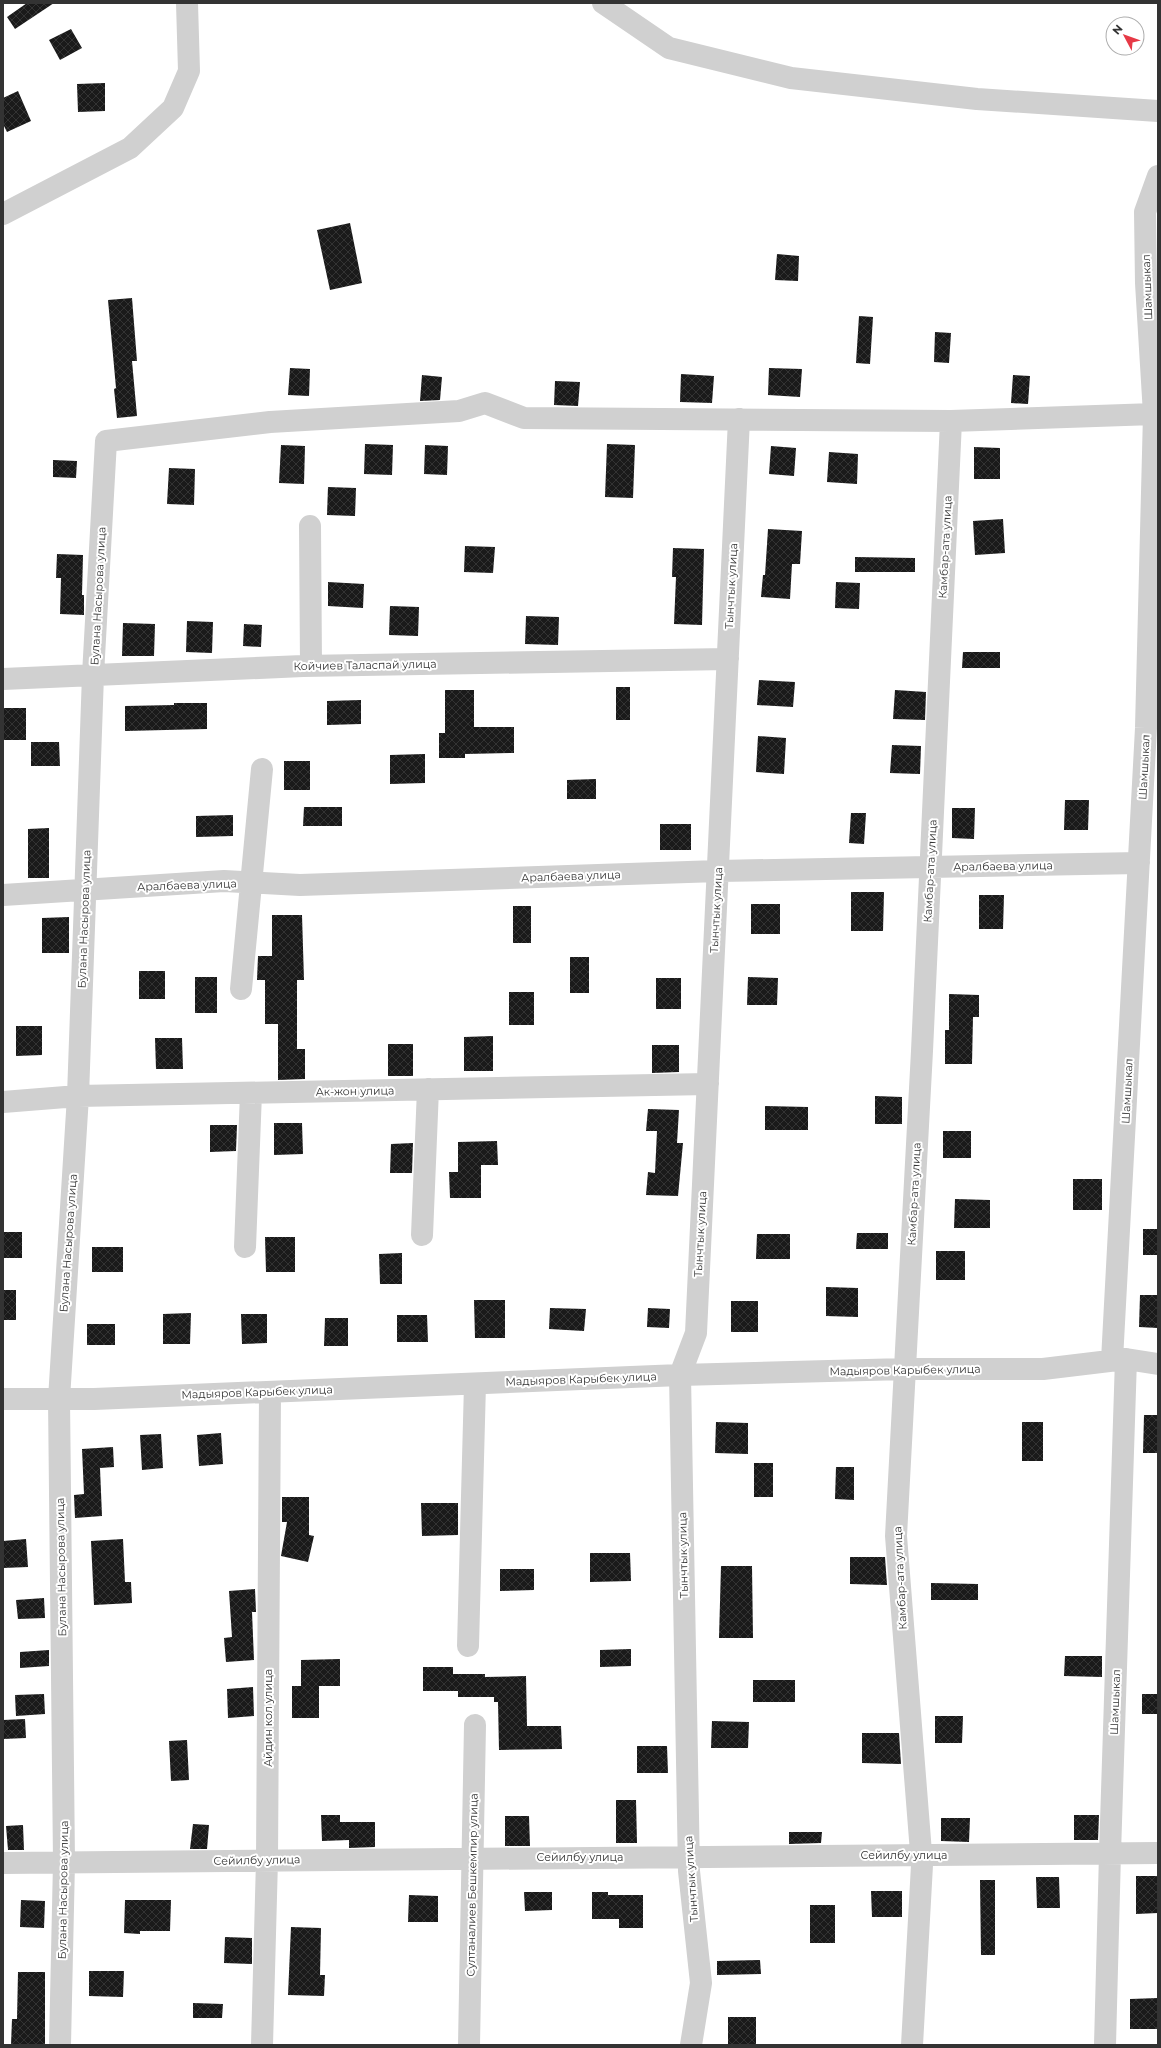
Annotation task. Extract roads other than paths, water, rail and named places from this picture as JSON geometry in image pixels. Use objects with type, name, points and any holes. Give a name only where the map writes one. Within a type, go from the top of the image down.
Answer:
[{"type":"street","points":[[3,214],[130,148],[173,108],[189,71],[187,3]]},
{"type":"street","points":[[603,3],[669,48],[791,78],[977,99],[1158,111]]},
{"type":"street","name":"Шамшыкал","points":[[1105,2045],[1119,1360],[1139,863],[1146,728],[1154,414],[1146,282],[1145,212],[1158,176]]},
{"type":"street","name":"Булана Насырова улица","points":[[60,2045],[64,1862],[59,1399],[78,1096],[94,675],[106,441],[270,422],[459,411],[485,403],[524,418],[739,419]]},
{"type":"street","points":[[739,419],[951,421],[1154,414]]},
{"type":"street","name":"Тынчтык улица","points":[[691,2045],[701,1983],[688,1856],[680,1375],[696,1333],[739,419]]},
{"type":"street","name":"Камбар-ата улица","points":[[912,2045],[921,1855],[896,1536],[951,421]]},
{"type":"street","points":[[310,526],[311,666]]},
{"type":"street","name":"Койчиев Таласпай улица","points":[[3,679],[311,666],[728,659]]},
{"type":"street","points":[[241,989],[262,768]]},
{"type":"street","name":"Аралбаева улица","points":[[3,895],[224,881],[300,885],[718,871],[1139,863]]},
{"type":"street","name":"Ак-жон улица","points":[[3,1102],[78,1096],[708,1084]]},
{"type":"street","points":[[422,1235],[428,1089]]},
{"type":"street","points":[[245,1247],[250,1093]]},
{"type":"street","name":"Мадыяров Карыбек улица","points":[[3,1399],[59,1399],[270,1392],[680,1375],[905,1369],[1043,1369],[1119,1360],[1158,1364]]},
{"type":"street","points":[[468,1646],[475,1384]]},
{"type":"street","name":"Айдин кол улица","points":[[262,2045],[266,1860],[270,1392]]},
{"type":"street","name":"Султаналиев Бешкемпир улица","points":[[469,2045],[475,1725]]},
{"type":"street","name":"Сейилбу улица","points":[[3,1863],[1158,1853]]}]
